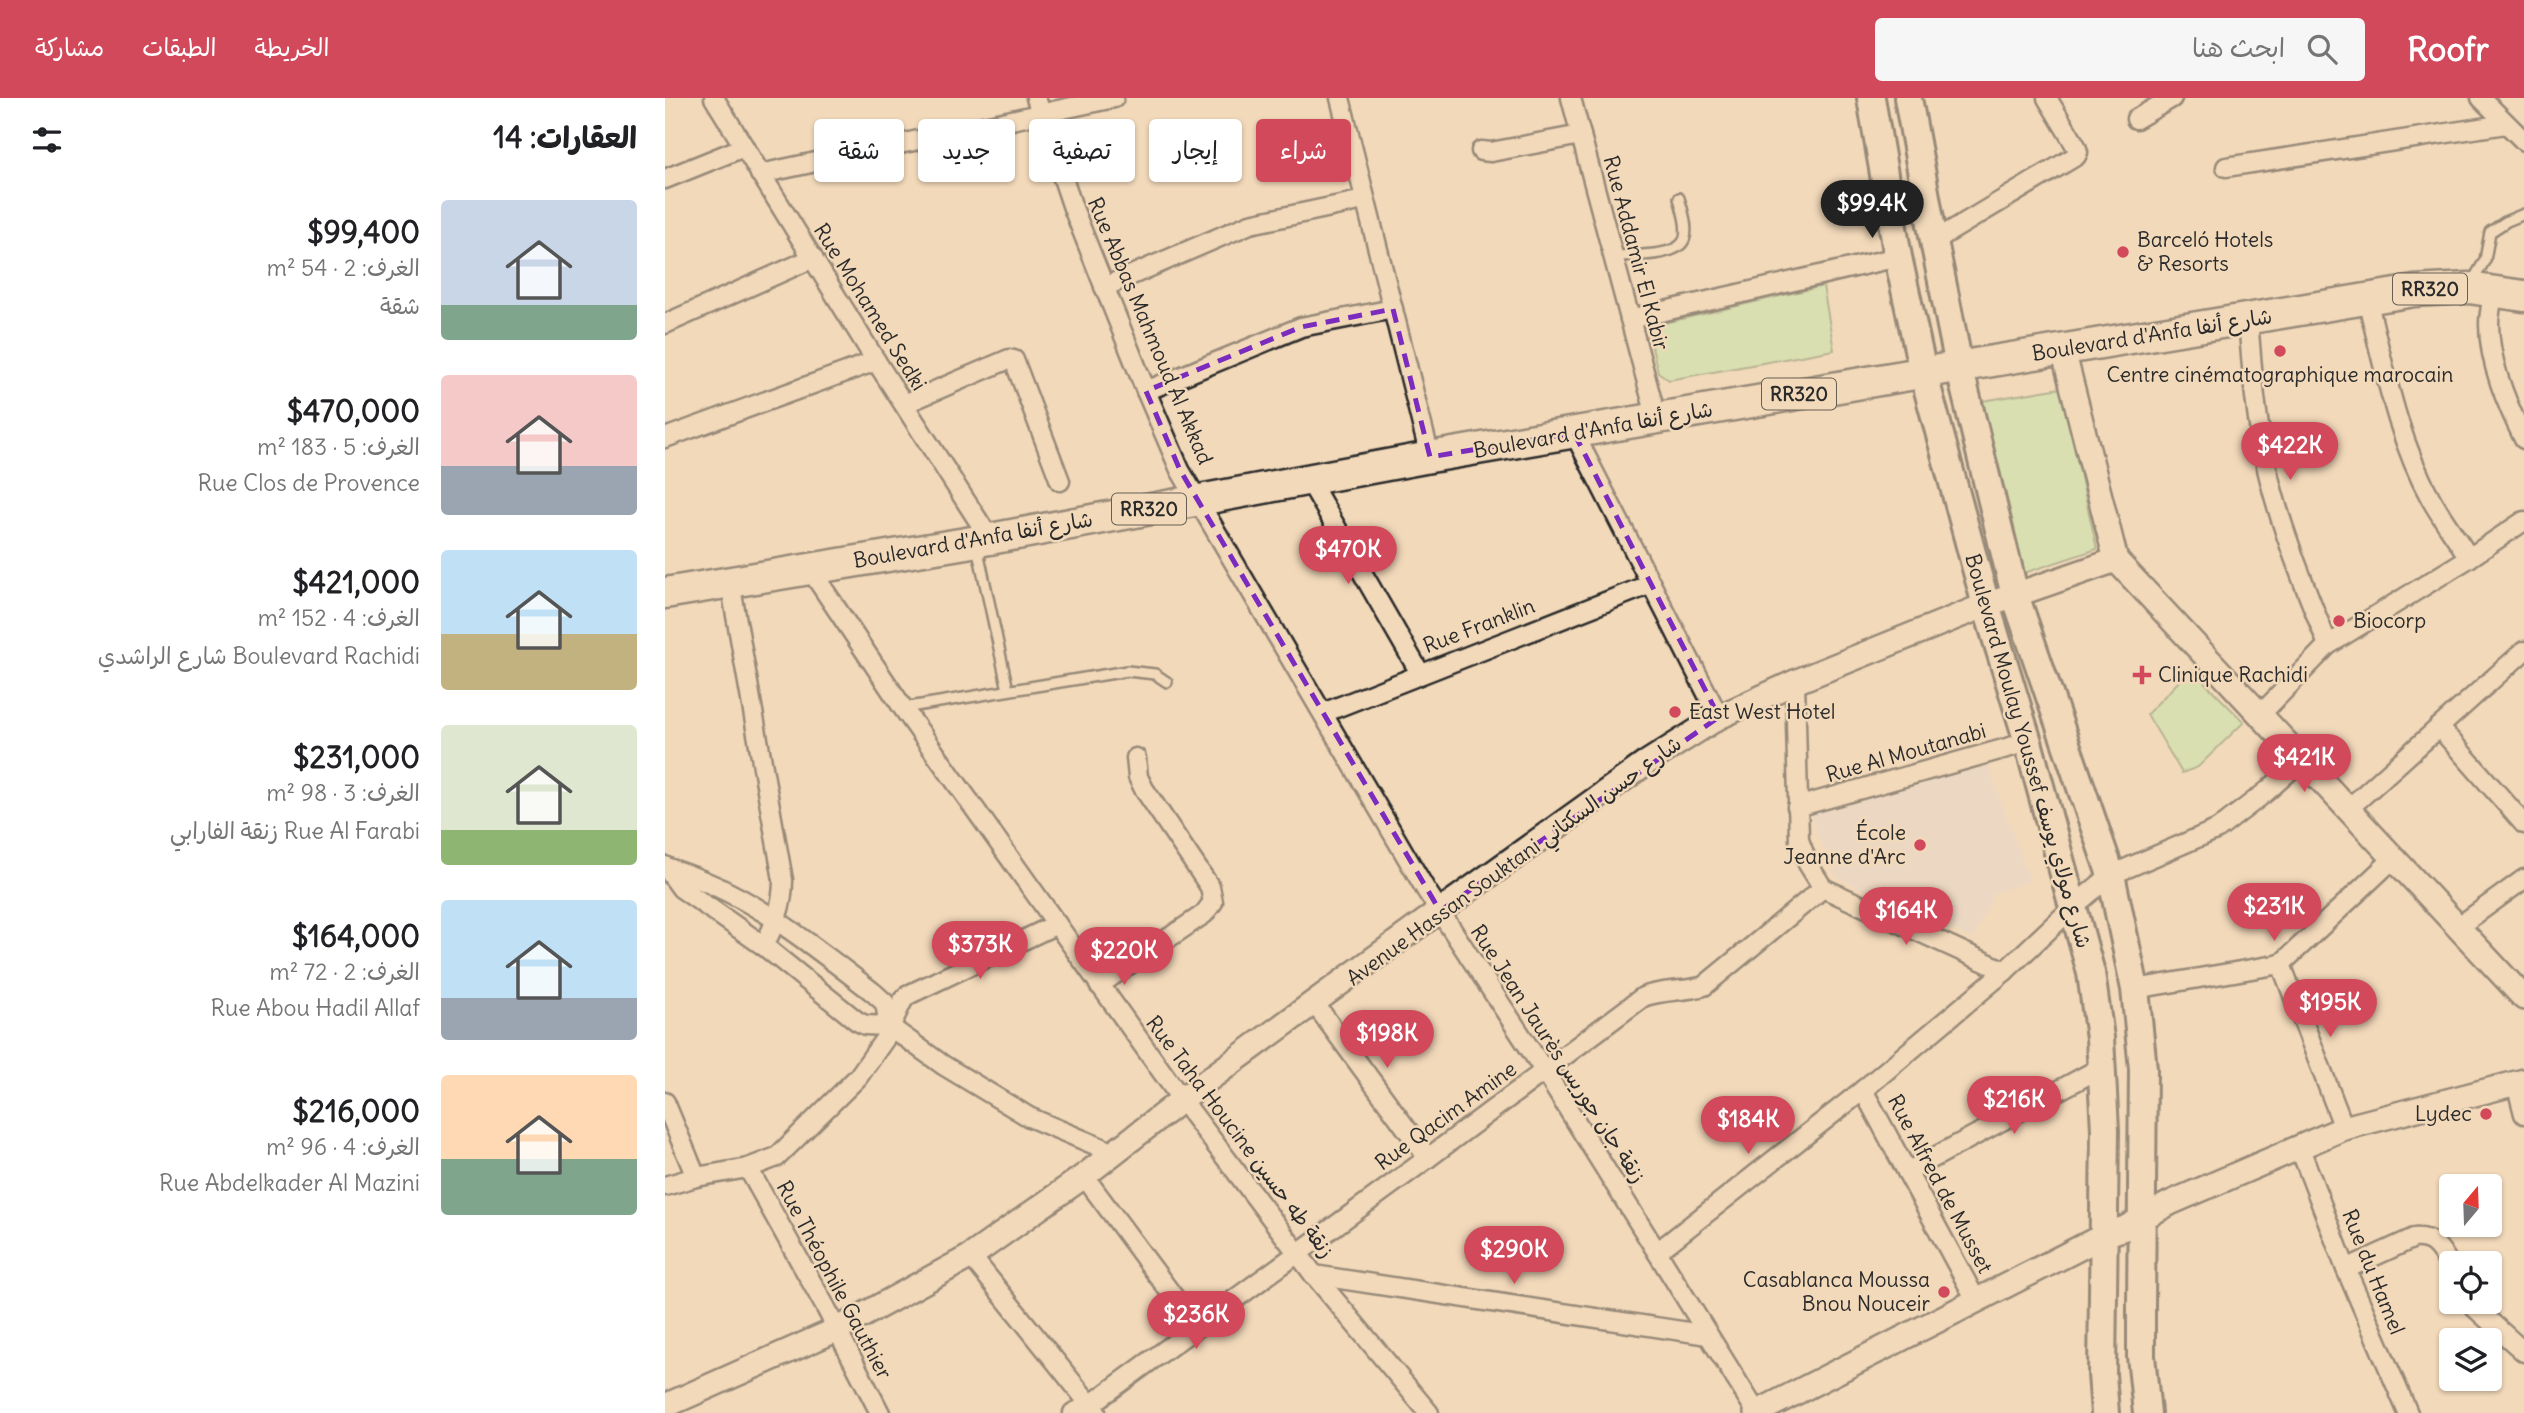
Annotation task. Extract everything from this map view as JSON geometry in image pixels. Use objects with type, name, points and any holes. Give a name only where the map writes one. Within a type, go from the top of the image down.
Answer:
[{"type":"main road","name":"Boulevard Moulay Youssef شارع مولاي يوسف","points":[[1871,98],[1898,257],[1923,372],[2091,973],[2102,1067],[2105,1130],[2102,1374],[2105,1413]]},
{"type":"main road","name":"Boulevard Moulay Youssef شارع مولاي يوسف","points":[[1908,98],[1959,366],[2015,595],[2111,875],[2135,989],[2143,1069],[2141,1356],[2147,1413]]},
{"type":"main road","name":"Boulevard d'Anfa شارع أنفا","points":[[665,593],[983,540],[1430,457],[2367,299],[2433,289],[2481,290],[2524,296]]},
{"type":"street","name":"Rue Mohamed Sedki","points":[[714,98],[904,404],[983,540]]},
{"type":"street","points":[[760,174],[1038,105],[1114,98]]},
{"type":"street","points":[[1341,98],[1364,200],[1430,457]]},
{"type":"street","name":"Rue Addamir El Kabir","points":[[1571,98],[1657,420]]},
{"type":"street","points":[[1934,241],[2076,156],[2076,146],[2047,98]]},
{"type":"street","points":[[2136,119],[2172,98]]},
{"type":"street","points":[[2483,99],[2524,141]]},
{"type":"street","name":"Rue Abbas Mahmoud Al Akkad","points":[[1038,105],[1104,287],[1146,391],[1180,470],[1199,500]]},
{"type":"street","points":[[2227,167],[2506,124]]},
{"type":"street","points":[[1481,151],[1491,152],[1581,135]]},
{"type":"street","points":[[665,180],[744,147]]},
{"type":"street","points":[[1104,287],[1250,224],[1364,200]]},
{"type":"street","points":[[1630,319],[1898,257]]},
{"type":"street","points":[[665,324],[813,258]]},
{"type":"street","points":[[2481,290],[2490,339],[2510,412],[2524,439]]},
{"type":"street","points":[[2367,299],[2408,449],[2431,498],[2469,558]]},
{"type":"street","points":[[1146,391],[1301,327],[1393,309]]},
{"type":"street","points":[[2248,319],[2255,400],[2268,472],[2281,522],[2327,645]]},
{"type":"street","points":[[2063,350],[2116,560],[2524,998]]},
{"type":"street","points":[[904,404],[1009,359],[1014,360],[1060,481]]},
{"type":"street","points":[[665,438],[876,362]]},
{"type":"street","points":[[1574,433],[1719,717]]},
{"type":"street","points":[[1309,480],[1420,673]]},
{"type":"street","name":"Rue Jean Jaurès زنقة جان جوريس","points":[[1199,500],[1440,911],[1545,1072],[1756,1413]]},
{"type":"street","points":[[2260,715],[2327,645],[2524,521]]},
{"type":"street","name":"Avenue Hassan Souktani شارع حسن السكتاني","points":[[665,1406],[836,1331],[971,1256],[1084,1176],[1182,1100],[1440,911],[1646,763],[1719,717],[1795,682],[1986,605],[2116,560]]},
{"type":"street","name":"Rue Taha Houcine زنقة طه حسين","points":[[810,569],[903,708],[1182,1100],[1314,1275],[1429,1413]]},
{"type":"street","points":[[730,582],[783,880],[783,900],[764,946]]},
{"type":"street","name":"Rue Franklin","points":[[1324,713],[1651,584]]},
{"type":"street","points":[[2348,809],[2524,651]]},
{"type":"street","points":[[1795,682],[1799,840],[1808,864],[1823,888],[2005,971]]},
{"type":"street","points":[[2439,727],[2524,824]]},
{"type":"street","name":"Rue Al Moutanabi","points":[[1797,807],[2028,742]]},
{"type":"street","points":[[1099,985],[1204,914],[1213,902],[1210,887],[1144,789],[1138,777],[1136,758]]},
{"type":"street","points":[[1657,1252],[1863,1090],[2005,971],[2074,905],[2111,875],[2218,829],[2302,760]]},
{"type":"street","points":[[2135,989],[2281,964],[2393,858]]},
{"type":"street","points":[[665,867],[721,888],[777,919],[885,1003],[889,1026]]},
{"type":"street","points":[[665,867],[681,888],[764,946],[857,1021],[865,1025],[889,1026],[943,1065],[1029,1117],[1114,1153]]},
{"type":"street","points":[[2458,927],[2524,879]]},
{"type":"street","name":"Rue Qacim Amine","points":[[1073,1413],[1093,1409],[1196,1327],[1545,1072],[1643,997],[1656,992],[1687,991],[1704,986],[1823,888]]},
{"type":"street","points":[[665,1186],[696,1177],[748,1168],[776,1157],[858,1077],[876,1053],[903,1000],[912,992],[1057,924]]},
{"type":"street","points":[[2281,964],[2344,1128]]},
{"type":"street","points":[[1315,1004],[1428,1158]]},
{"type":"street","points":[[1907,1172],[2102,1067]]},
{"type":"street","points":[[1756,1413],[2170,1203],[2344,1128],[2520,1082],[2524,1114]]},
{"type":"street","name":"Rue Alfred de Musset","points":[[1863,1090],[1976,1300]]},
{"type":"street","points":[[665,1102],[696,1177]]},
{"type":"street","name":"Rue du Hamel","points":[[2299,1146],[2346,1269],[2408,1413]]},
{"type":"street","name":"Rue Théophile Gauthier","points":[[748,1168],[826,1308],[880,1413]]},
{"type":"street","points":[[1084,1176],[1196,1327]]},
{"type":"street","points":[[2346,1269],[2414,1238],[2424,1237],[2435,1242],[2441,1251]]},
{"type":"street","points":[[971,1256],[1093,1409]]},
{"type":"street","points":[[1314,1275],[1708,1335]]},
{"type":"street","points":[[2482,1314],[2524,1352]]},
{"type":"lane","points":[[1613,256],[1672,251],[1682,244],[1686,236],[1679,198]]},
{"type":"lane","points":[[2481,290],[2490,232],[2524,214]]},
{"type":"lane","points":[[983,540],[1008,690]]},
{"type":"lane","points":[[903,708],[1127,671],[1155,674],[1167,682]]},
{"type":"highlighted area","points":[[1393,309],[1430,457],[1574,433],[1719,717],[1440,911],[1180,470],[1146,391],[1301,327]]},
{"type":"shaded area","name":"École Jeanne d'Arc","points":[[1987,763],[2030,881],[1994,893],[1973,939],[1836,877],[1809,814]]},
{"type":"green space","points":[[1823,286],[1834,350],[1669,380],[1658,372],[1647,327]]},
{"type":"green space","points":[[2061,388],[2097,549],[2018,575],[1976,402]]},
{"type":"green space","points":[[2191,669],[2244,722],[2198,767],[2182,773],[2147,714]]},
{"type":"place","name":"Barceló Hotels & Resorts","points":[[2123,252]]},
{"type":"place","name":"Centre cinématographique marocain","points":[[2280,351]]},
{"type":"place","name":"Biocorp","points":[[2339,621]]},
{"type":"place","name":"Clinique Rachidi","points":[[2142,675]]},
{"type":"place","name":"East West Hotel","points":[[1675,712]]},
{"type":"place","name":"École Jeanne d'Arc","points":[[1920,845]]},
{"type":"place","name":"Lydec","points":[[2486,1114]]},
{"type":"place","name":"Casablanca Moussa Bnou Nouceir","points":[[1944,1292]]}]
